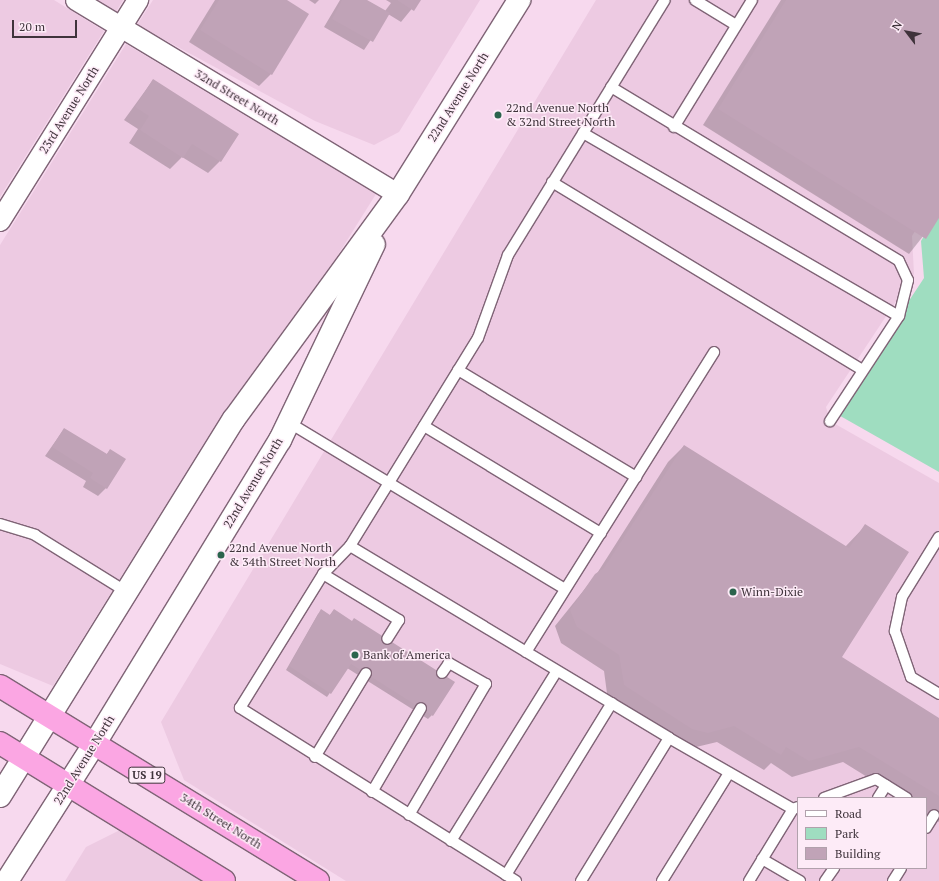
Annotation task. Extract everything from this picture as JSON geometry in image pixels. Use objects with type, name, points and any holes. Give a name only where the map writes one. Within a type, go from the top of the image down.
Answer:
[{"type":"highway","name":"34th Street North","points":[[0,686],[318,881]]},
{"type":"highway","points":[[0,743],[224,881]]},
{"type":"main road","name":"22nd Avenue North","points":[[0,796],[234,419],[398,194],[519,0]]},
{"type":"main road","name":"22nd Avenue North","points":[[7,881],[95,743],[288,422],[398,194]]},
{"type":"street","name":"32nd Street North","points":[[76,0],[398,194]]},
{"type":"street","name":"23rd Avenue North","points":[[3,210],[138,0]]},
{"type":"lane","points":[[516,881],[315,757],[240,708],[323,574],[350,546],[478,338],[508,255],[665,0]]},
{"type":"lane","points":[[695,0],[736,25]]},
{"type":"lane","points":[[674,127],[752,0]]},
{"type":"lane","points":[[611,87],[674,127],[900,261],[908,280],[899,316],[862,370],[830,421]]},
{"type":"lane","points":[[583,132],[899,316]]},
{"type":"lane","points":[[552,182],[862,370]]},
{"type":"lane","points":[[526,652],[714,352]]},
{"type":"lane","points":[[458,370],[636,477]]},
{"type":"lane","points":[[288,422],[565,589]]},
{"type":"lane","points":[[424,426],[601,533]]},
{"type":"lane","points":[[0,524],[34,535],[127,592]]},
{"type":"lane","points":[[938,539],[902,597],[895,631],[910,677],[939,694]]},
{"type":"lane","points":[[350,546],[669,738],[729,773],[795,808],[749,881]]},
{"type":"lane","points":[[323,574],[399,620],[387,638]]},
{"type":"lane","points":[[409,815],[486,684],[449,662],[442,673]]},
{"type":"lane","points":[[451,841],[557,671]]},
{"type":"lane","points":[[315,757],[366,673]]},
{"type":"lane","points":[[506,875],[612,704]]},
{"type":"lane","points":[[372,792],[421,708]]},
{"type":"lane","points":[[581,881],[669,738]]},
{"type":"lane","points":[[662,881],[729,773]]},
{"type":"lane","points":[[827,797],[876,779],[905,797]]},
{"type":"lane","points":[[879,797],[886,785]]},
{"type":"lane","points":[[927,826],[933,814]]},
{"type":"lane","points":[[762,859],[800,881]]},
{"type":"lane","points":[[825,881],[833,869]]},
{"type":"lane","points":[[893,881],[900,869]]},
{"type":"shaded area","points":[[0,0],[54,0],[104,31],[0,197]]},
{"type":"shaded area","points":[[97,0],[123,0],[116,12]]},
{"type":"shaded area","points":[[153,0],[480,0],[399,132],[374,145],[315,121],[137,25]]},
{"type":"shaded area","points":[[596,0],[939,0],[939,192],[912,236],[914,274],[826,407],[830,421],[939,483],[939,881],[346,881],[184,780],[161,722]]},
{"type":"shaded area","points":[[126,44],[376,194],[336,258],[224,412],[53,686],[0,664],[0,245]]},
{"type":"shaded area","points":[[120,830],[203,881],[65,881],[86,847]]},
{"type":"green space","points":[[939,212],[939,472],[835,413],[924,278],[921,241]]},
{"type":"building","points":[[219,0],[287,0],[309,14],[272,75],[200,30]]},
{"type":"building","points":[[342,0],[367,0],[390,13],[373,42],[332,19]]},
{"type":"building","points":[[397,0],[421,0],[414,11]]},
{"type":"building","points":[[786,0],[939,0],[939,218],[926,239],[718,109]]},
{"type":"building","points":[[153,79],[239,134],[221,162],[192,144],[183,158],[140,130],[149,116],[135,107]]},
{"type":"building","points":[[64,428],[107,454],[110,449],[126,459],[107,489],[90,478],[93,473],[52,447]]},
{"type":"building","name":"Winn-Dixie","points":[[684,445],[849,548],[865,524],[909,552],[842,657],[939,718],[939,796],[859,747],[809,761],[786,747],[781,755],[734,726],[708,733],[692,729],[624,685],[619,655],[577,627],[570,610],[595,574],[604,568]]},
{"type":"building","name":"Bank of America","points":[[321,609],[330,615],[334,609],[352,621],[354,618],[455,682],[433,716],[351,664],[331,694],[289,666]]},
{"type":"place","name":"22nd Avenue North & 32nd Street North","points":[[498,115]]},
{"type":"place","name":"22nd Avenue North & 34th Street North","points":[[221,555]]},
{"type":"place","name":"Winn-Dixie","points":[[733,592]]},
{"type":"place","name":"Bank of America","points":[[355,655]]}]
